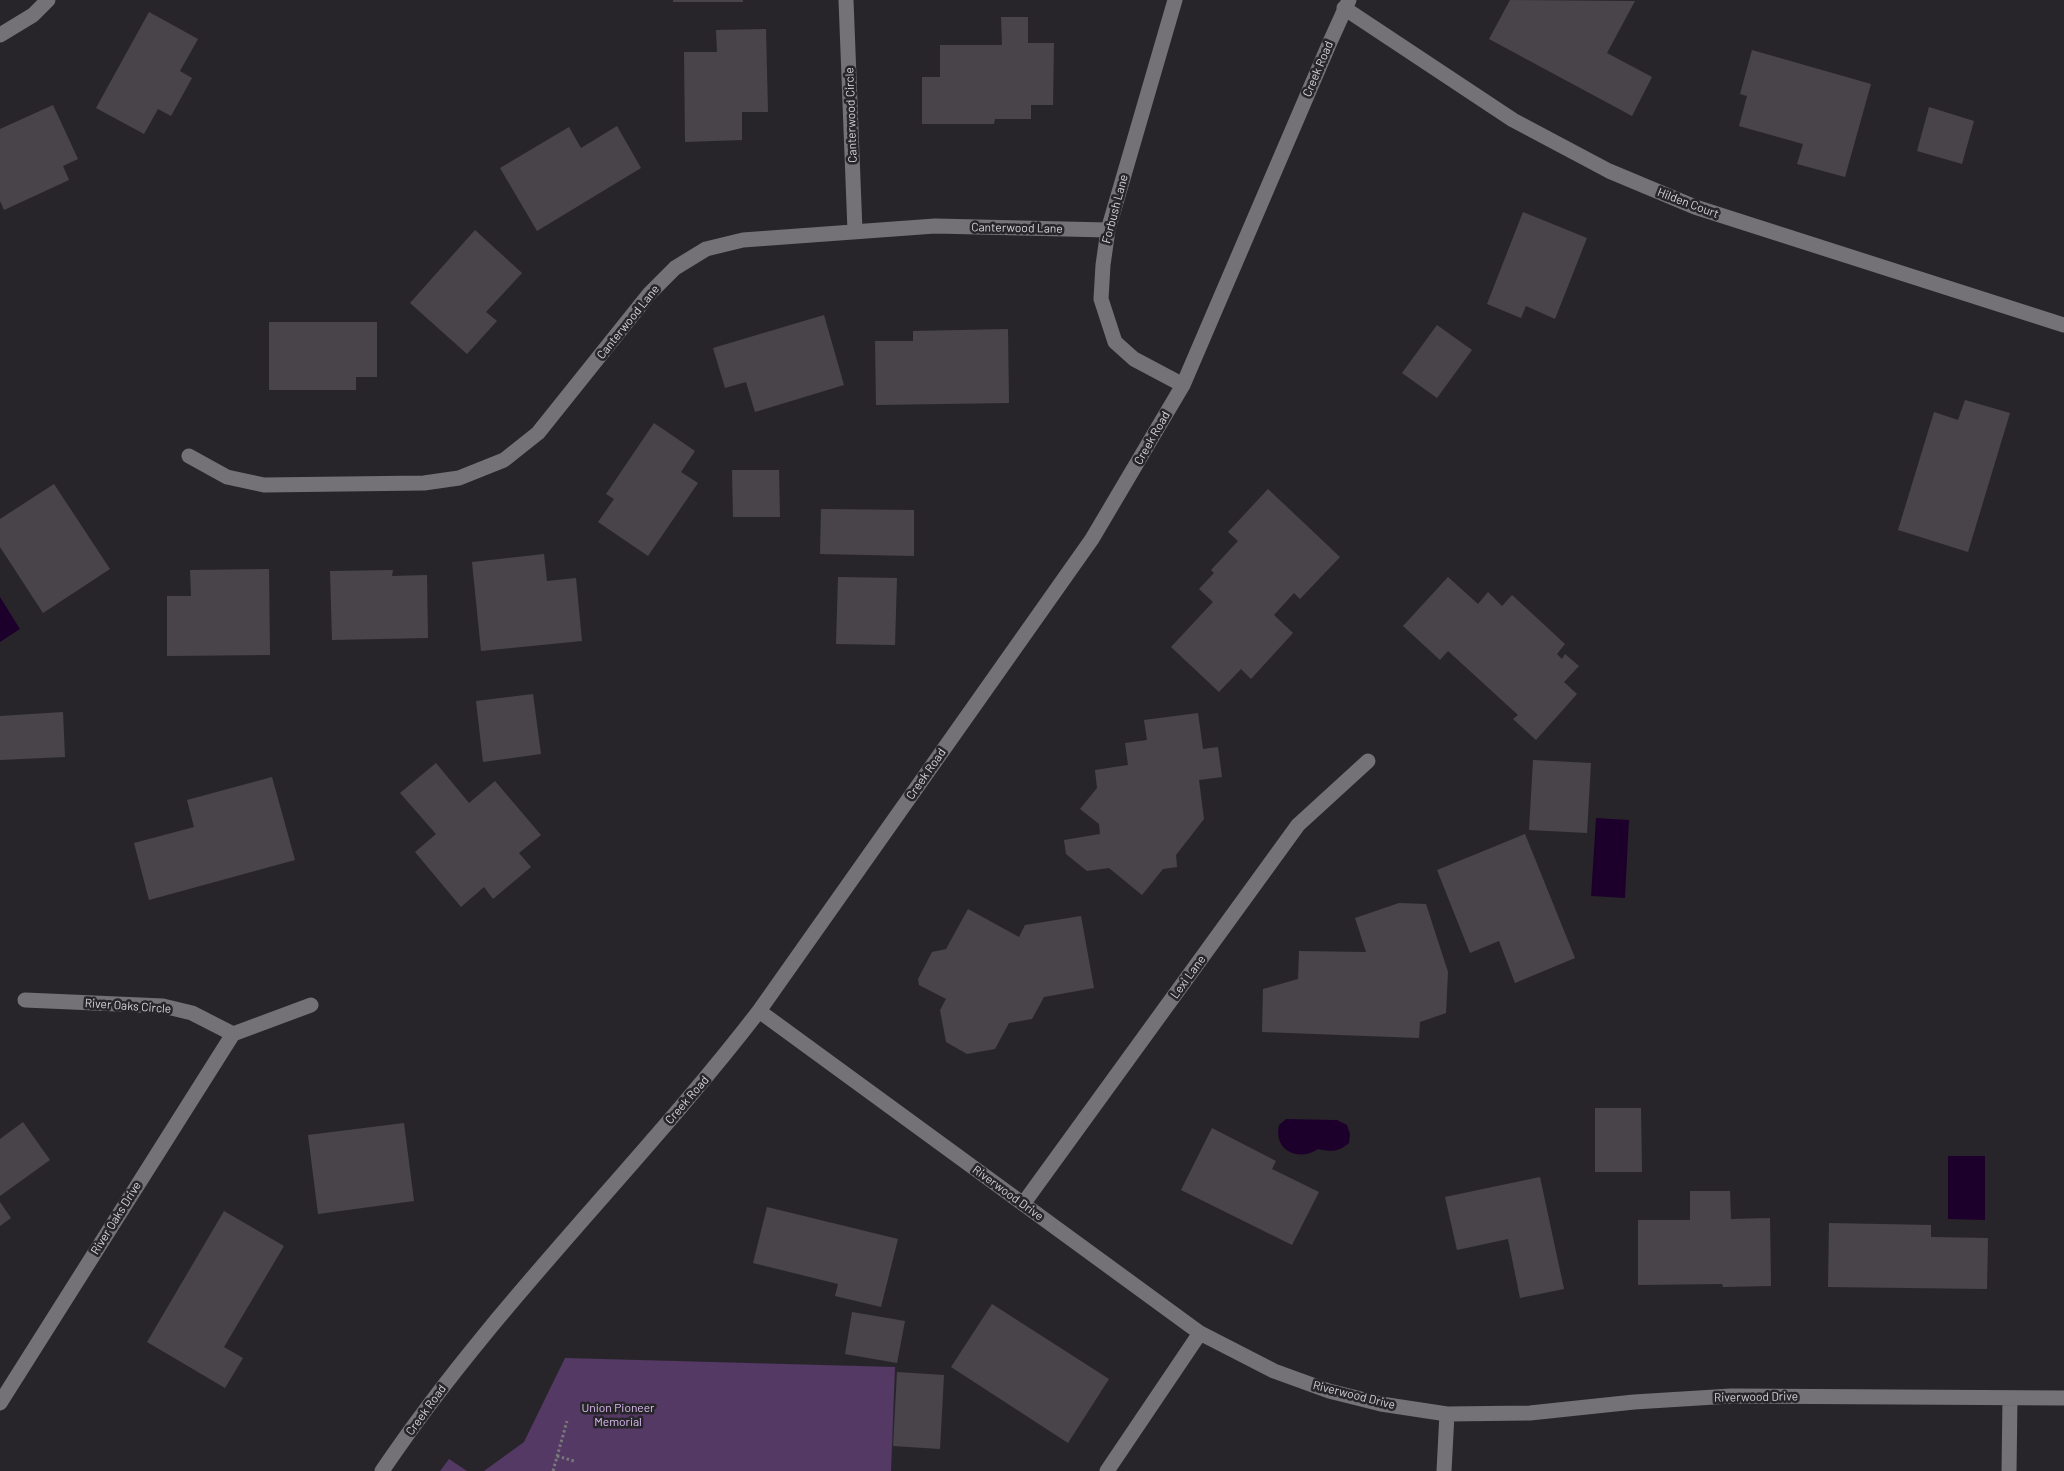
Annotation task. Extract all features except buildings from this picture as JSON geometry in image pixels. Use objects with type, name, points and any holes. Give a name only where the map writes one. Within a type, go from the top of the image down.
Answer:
[{"type":"street","points":[[0,35],[33,15],[48,0]]},
{"type":"street","name":"Canterwood Circle","points":[[846,0],[855,231]]},
{"type":"street","name":"Forbush Lane","points":[[1175,0],[1108,230],[1101,299],[1115,342],[1134,359],[1183,385]]},
{"type":"street","name":"Hilden Court","points":[[1347,4],[1513,120],[1609,171],[1695,207],[2064,325]]},
{"type":"street","name":"Creek Road","points":[[382,1471],[452,1376],[520,1293],[713,1071],[759,1011],[1092,539],[1183,385],[1347,4]]},
{"type":"street","name":"Canterwood Lane","points":[[189,456],[227,477],[264,485],[424,483],[459,478],[504,460],[538,434],[650,293],[675,268],[706,249],[743,240],[935,226],[1108,230]]},
{"type":"street","name":"Lexi Lane","points":[[1023,1204],[1298,825],[1368,761]]},
{"type":"street","name":"River Oaks Circle","points":[[25,1000],[162,1006],[192,1013],[233,1034]]},
{"type":"street","points":[[233,1034],[310,1005]]},
{"type":"street","name":"Riverwood Drive","points":[[759,1011],[1200,1333],[1274,1372],[1329,1391],[1381,1404],[1446,1414],[1530,1413],[1634,1402],[1731,1396],[2064,1398]]},
{"type":"street","name":"River Oaks Drive","points":[[0,1402],[233,1034]]},
{"type":"street","points":[[1107,1471],[1200,1333]]},
{"type":"street","points":[[2009,1471],[2010,1398]]},
{"type":"street","points":[[1444,1471],[1446,1414]]},
{"type":"path","points":[[553,1471],[567,1421]]},
{"type":"path","points":[[557,1456],[574,1461]]},
{"type":"green space","name":"Union Pioneer Memorial","points":[[565,1358],[895,1367],[891,1471],[484,1471],[524,1442]]},
{"type":"green space","points":[[449,1459],[467,1471],[440,1471]]},
{"type":"shaded area","points":[[0,597],[20,629],[0,642]]},
{"type":"shaded area","points":[[1596,818],[1629,820],[1625,898],[1591,896]]},
{"type":"shaded area","points":[[1286,1119],[1337,1120],[1347,1125],[1350,1134],[1349,1143],[1335,1150],[1318,1149],[1311,1153],[1303,1154],[1289,1152],[1280,1142],[1278,1134],[1279,1125]]},
{"type":"shaded area","points":[[1948,1156],[1985,1156],[1985,1220],[1948,1219]]}]
